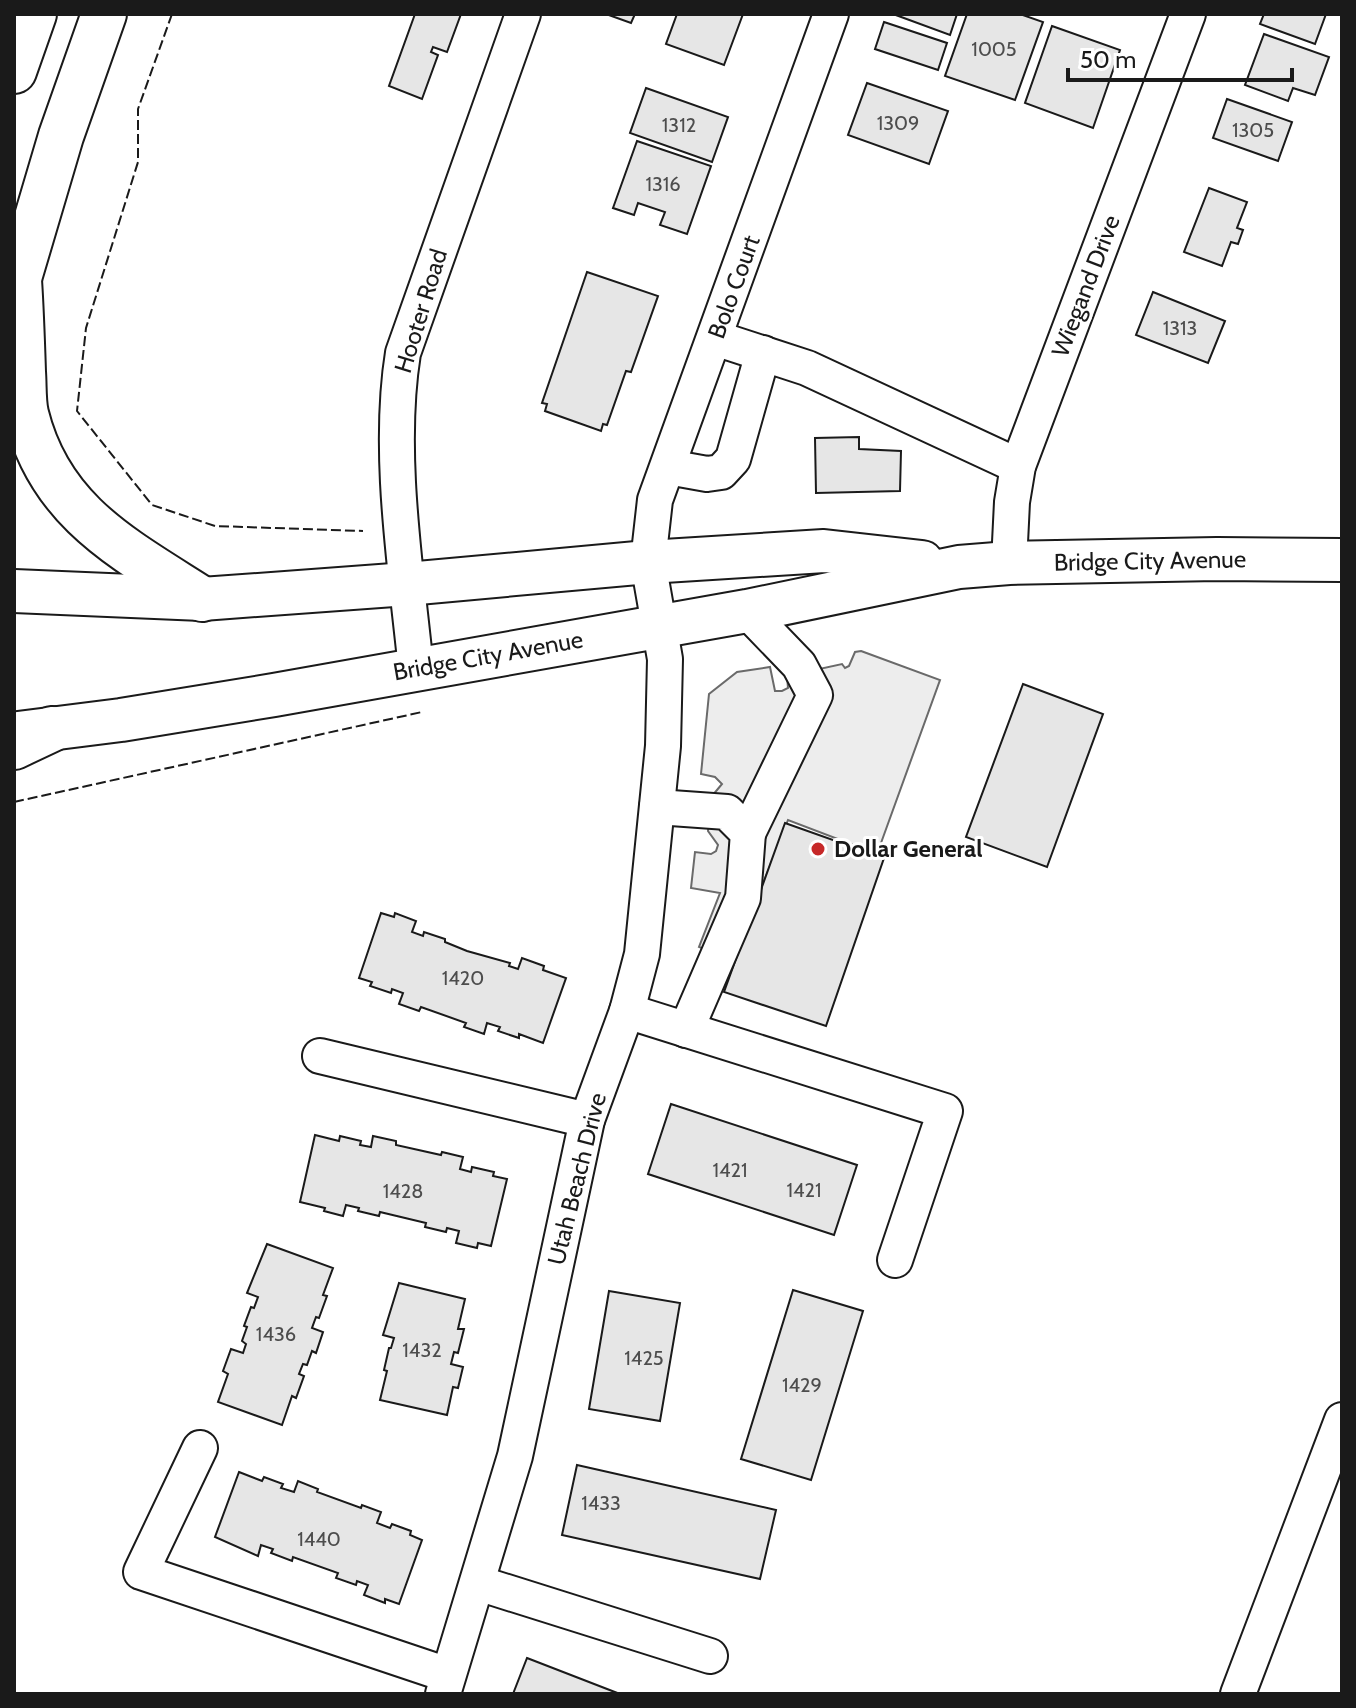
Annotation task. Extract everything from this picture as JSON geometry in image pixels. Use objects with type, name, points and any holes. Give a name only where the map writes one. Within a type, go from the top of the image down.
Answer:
[{"type":"highway","points":[[14,71],[34,14]]},
{"type":"highway","points":[[104,14],[61,136],[17,288],[25,412],[37,447],[54,480],[81,515],[112,541],[202,599]]},
{"type":"main road","name":"Bridge City Avenue","points":[[14,591],[202,599],[648,562],[824,551],[959,567]]},
{"type":"main road","name":"Bridge City Avenue","points":[[27,737],[747,611],[959,567],[1009,563],[1342,560]]},
{"type":"street","name":"Hooter Road","points":[[416,669],[396,444],[396,395],[403,353],[523,14]]},
{"type":"street","name":"Bolo Court","points":[[648,562],[655,500],[831,14]]},
{"type":"street","name":"Wiegand Drive","points":[[1009,563],[1012,502],[1018,466],[1182,16]]},
{"type":"street","points":[[715,338],[807,368],[1018,466]]},
{"type":"street","points":[[668,467],[707,474],[721,472],[733,459],[763,353]]},
{"type":"street","name":"Utah Beach Drive","points":[[446,1685],[515,1456],[587,1120],[627,1011],[642,954],[663,746],[665,659],[648,562]]},
{"type":"street","points":[[686,1030],[743,898],[748,833],[815,695],[799,665],[747,611]]},
{"type":"street","points":[[657,807],[727,812],[748,833]]},
{"type":"street","points":[[627,1011],[945,1111],[895,1260]]},
{"type":"street","points":[[320,1056],[587,1120]]},
{"type":"street","points":[[1238,1694],[1342,1420]]},
{"type":"street","points":[[200,1448],[141,1572],[446,1685]]},
{"type":"street","points":[[478,1583],[710,1656]]},
{"type":"shaded area","points":[[861,651],[940,680],[877,854],[788,820],[733,960],[699,947],[720,893],[691,888],[695,852],[711,854],[718,845],[708,831],[712,796],[722,784],[715,777],[701,774],[709,694],[737,672],[770,667],[775,691],[782,691],[788,688],[787,676],[842,664],[845,668],[855,652]]},
{"type":"building","points":[[415,14],[461,14],[447,52],[433,47],[431,52],[438,55],[422,99],[389,86]]},
{"type":"building","points":[[606,14],[635,14],[631,23]]},
{"type":"building","points":[[677,14],[743,14],[724,65],[666,44]]},
{"type":"building","points":[[893,14],[957,14],[950,35]]},
{"type":"building","points":[[967,14],[1020,14],[1043,22],[1015,100],[945,76]]},
{"type":"building","points":[[1264,14],[1326,14],[1315,44],[1260,24]]},
{"type":"building","points":[[884,22],[947,43],[938,70],[875,49]]},
{"type":"building","points":[[1052,26],[1120,50],[1093,128],[1025,103]]},
{"type":"building","points":[[1264,34],[1329,57],[1315,95],[1293,88],[1288,101],[1245,85]]},
{"type":"building","points":[[867,83],[948,111],[929,164],[848,135]]},
{"type":"building","points":[[646,88],[728,117],[712,162],[630,133]]},
{"type":"building","points":[[1227,99],[1292,122],[1278,161],[1213,138]]},
{"type":"building","points":[[637,141],[711,166],[687,234],[660,225],[665,212],[638,203],[634,215],[613,208]]},
{"type":"building","points":[[1209,188],[1247,202],[1237,228],[1243,230],[1238,244],[1231,242],[1222,266],[1184,252]]},
{"type":"building","points":[[587,272],[658,296],[631,372],[626,371],[607,425],[603,424],[601,431],[545,411],[547,404],[542,403]]},
{"type":"building","points":[[1153,292],[1225,321],[1208,363],[1136,335]]},
{"type":"building","points":[[859,437],[859,449],[901,451],[900,491],[816,493],[815,438]]},
{"type":"building","points":[[1023,684],[1103,714],[1047,867],[966,837]]},
{"type":"building","points":[[785,823],[884,858],[826,1026],[724,992]]},
{"type":"building","points":[[381,913],[394,917],[395,913],[416,921],[412,932],[423,936],[424,932],[445,939],[445,942],[510,963],[509,966],[518,969],[522,958],[566,978],[543,1043],[519,1034],[519,1038],[498,1031],[500,1027],[487,1023],[484,1034],[464,1027],[466,1023],[421,1007],[419,1011],[399,1004],[403,993],[392,989],[391,993],[370,986],[372,982],[359,978]]},
{"type":"building","points":[[671,1104],[857,1165],[834,1235],[648,1174]]},
{"type":"building","points":[[315,1135],[339,1141],[340,1136],[371,1147],[373,1136],[396,1141],[396,1145],[463,1157],[460,1169],[471,1172],[472,1167],[494,1172],[493,1176],[507,1179],[491,1246],[478,1243],[477,1248],[456,1243],[459,1231],[447,1228],[446,1232],[425,1227],[426,1223],[380,1212],[379,1216],[346,1205],[343,1216],[300,1202]]},
{"type":"building","points":[[267,1244],[333,1268],[323,1295],[327,1296],[312,1328],[323,1332],[316,1353],[312,1351],[307,1365],[303,1364],[299,1374],[304,1376],[296,1398],[292,1396],[282,1425],[218,1402],[228,1374],[223,1371],[231,1349],[243,1353],[246,1344],[242,1341],[247,1327],[244,1326],[258,1297],[247,1293]]},
{"type":"building","points":[[399,1283],[465,1299],[458,1329],[464,1329],[458,1353],[454,1352],[451,1364],[463,1367],[458,1388],[453,1387],[447,1415],[380,1400],[387,1371],[384,1370],[394,1338],[383,1335]]},
{"type":"building","points":[[793,1290],[863,1311],[811,1480],[741,1459]]},
{"type":"building","points":[[609,1291],[680,1303],[660,1421],[589,1409]]},
{"type":"building","points":[[577,1465],[776,1510],[760,1579],[562,1535]]},
{"type":"building","points":[[239,1472],[262,1481],[264,1477],[294,1492],[298,1481],[318,1489],[317,1492],[381,1512],[377,1523],[390,1528],[392,1524],[411,1531],[410,1535],[422,1540],[399,1604],[385,1599],[385,1603],[364,1595],[368,1585],[357,1581],[356,1585],[336,1578],[338,1573],[293,1557],[292,1561],[271,1553],[273,1549],[261,1545],[258,1556],[215,1537]]},
{"type":"building","points":[[527,1658],[620,1694],[513,1694]]},
{"type":"fence","points":[[172,14],[138,109],[138,162],[86,328],[77,411],[152,505],[215,526],[363,531]]},
{"type":"fence","points":[[14,802],[422,712]]},
{"type":"place","name":"Dollar General","points":[[818,849]]}]
